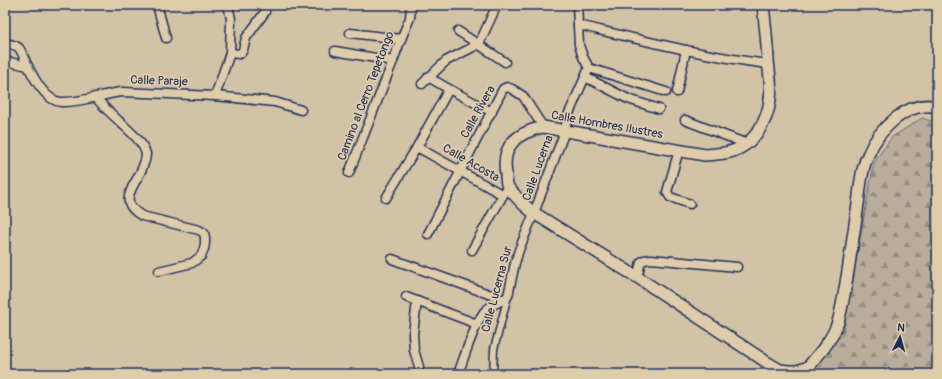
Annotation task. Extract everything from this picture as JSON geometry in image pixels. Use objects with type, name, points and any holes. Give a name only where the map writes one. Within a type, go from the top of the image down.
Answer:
[{"type":"main road","name":"Calle Hombres Ilustres","points":[[763,5],[770,99],[767,114],[760,129],[746,144],[733,151],[720,154],[705,154],[543,127],[531,130],[519,136],[511,144],[505,155],[505,191],[534,213],[637,277],[769,369],[788,371],[805,370]]},
{"type":"main road","points":[[805,370],[830,339],[837,323],[856,222],[862,178],[868,154],[880,135],[893,120],[907,111],[919,106],[932,105],[937,107]]},
{"type":"street","points":[[157,5],[166,38]]},
{"type":"street","points":[[215,96],[230,53],[231,19],[228,5]]},
{"type":"street","name":"Camino al Cerro Tepetongo","points":[[349,173],[410,18],[411,5]]},
{"type":"street","points":[[422,84],[446,61],[479,44],[497,5]]},
{"type":"street","points":[[576,6],[579,45],[589,68],[666,92]]},
{"type":"street","points":[[230,53],[241,53],[246,38],[265,12]]},
{"type":"street","points":[[578,25],[686,50],[768,64]]},
{"type":"street","points":[[458,31],[505,62]]},
{"type":"street","points":[[350,33],[401,39]]},
{"type":"street","name":"Calle Paraje","points":[[5,43],[20,49],[41,88],[52,98],[60,102],[78,101],[109,93],[122,92],[215,96],[275,102],[301,110]]},
{"type":"street","points":[[677,92],[686,50]]},
{"type":"street","points":[[335,51],[393,61]]},
{"type":"street","points":[[5,61],[28,66]]},
{"type":"street","points":[[565,131],[566,118],[589,68]]},
{"type":"street","points":[[428,77],[492,112]]},
{"type":"street","points":[[585,77],[628,100],[659,109]]},
{"type":"street","name":"Calle Rivera","points":[[428,234],[503,89],[507,87],[523,96],[543,127]]},
{"type":"street","points":[[386,198],[449,89]]},
{"type":"street","points":[[95,97],[103,107],[133,134],[144,149],[146,156],[145,161],[129,194],[128,201],[135,212],[142,216],[199,230],[204,233],[206,243],[198,259],[192,263],[158,271]]},
{"type":"street","points":[[685,120],[746,144]]},
{"type":"street","name":"Calle Lucerna","points":[[534,213],[565,131]]},
{"type":"street","name":"Calle Acosta","points":[[417,146],[460,171],[505,191]]},
{"type":"street","points":[[679,150],[667,192],[670,197],[690,204]]},
{"type":"street","points":[[472,250],[505,191]]},
{"type":"street","name":"Calle Lucerna Sur","points":[[493,374],[494,349],[506,298],[519,250],[534,213]]},
{"type":"street","points":[[392,259],[494,296],[506,298]]},
{"type":"street","points":[[637,277],[641,262],[651,259],[737,267]]},
{"type":"street","points":[[406,297],[477,324]]},
{"type":"street","points":[[458,374],[477,324],[485,311],[506,298]]},
{"type":"street","points":[[417,301],[413,334],[414,350],[418,366]]},
{"type":"green space","points":[[922,118],[937,123],[937,374],[804,374],[843,334],[874,162],[892,137]]}]
